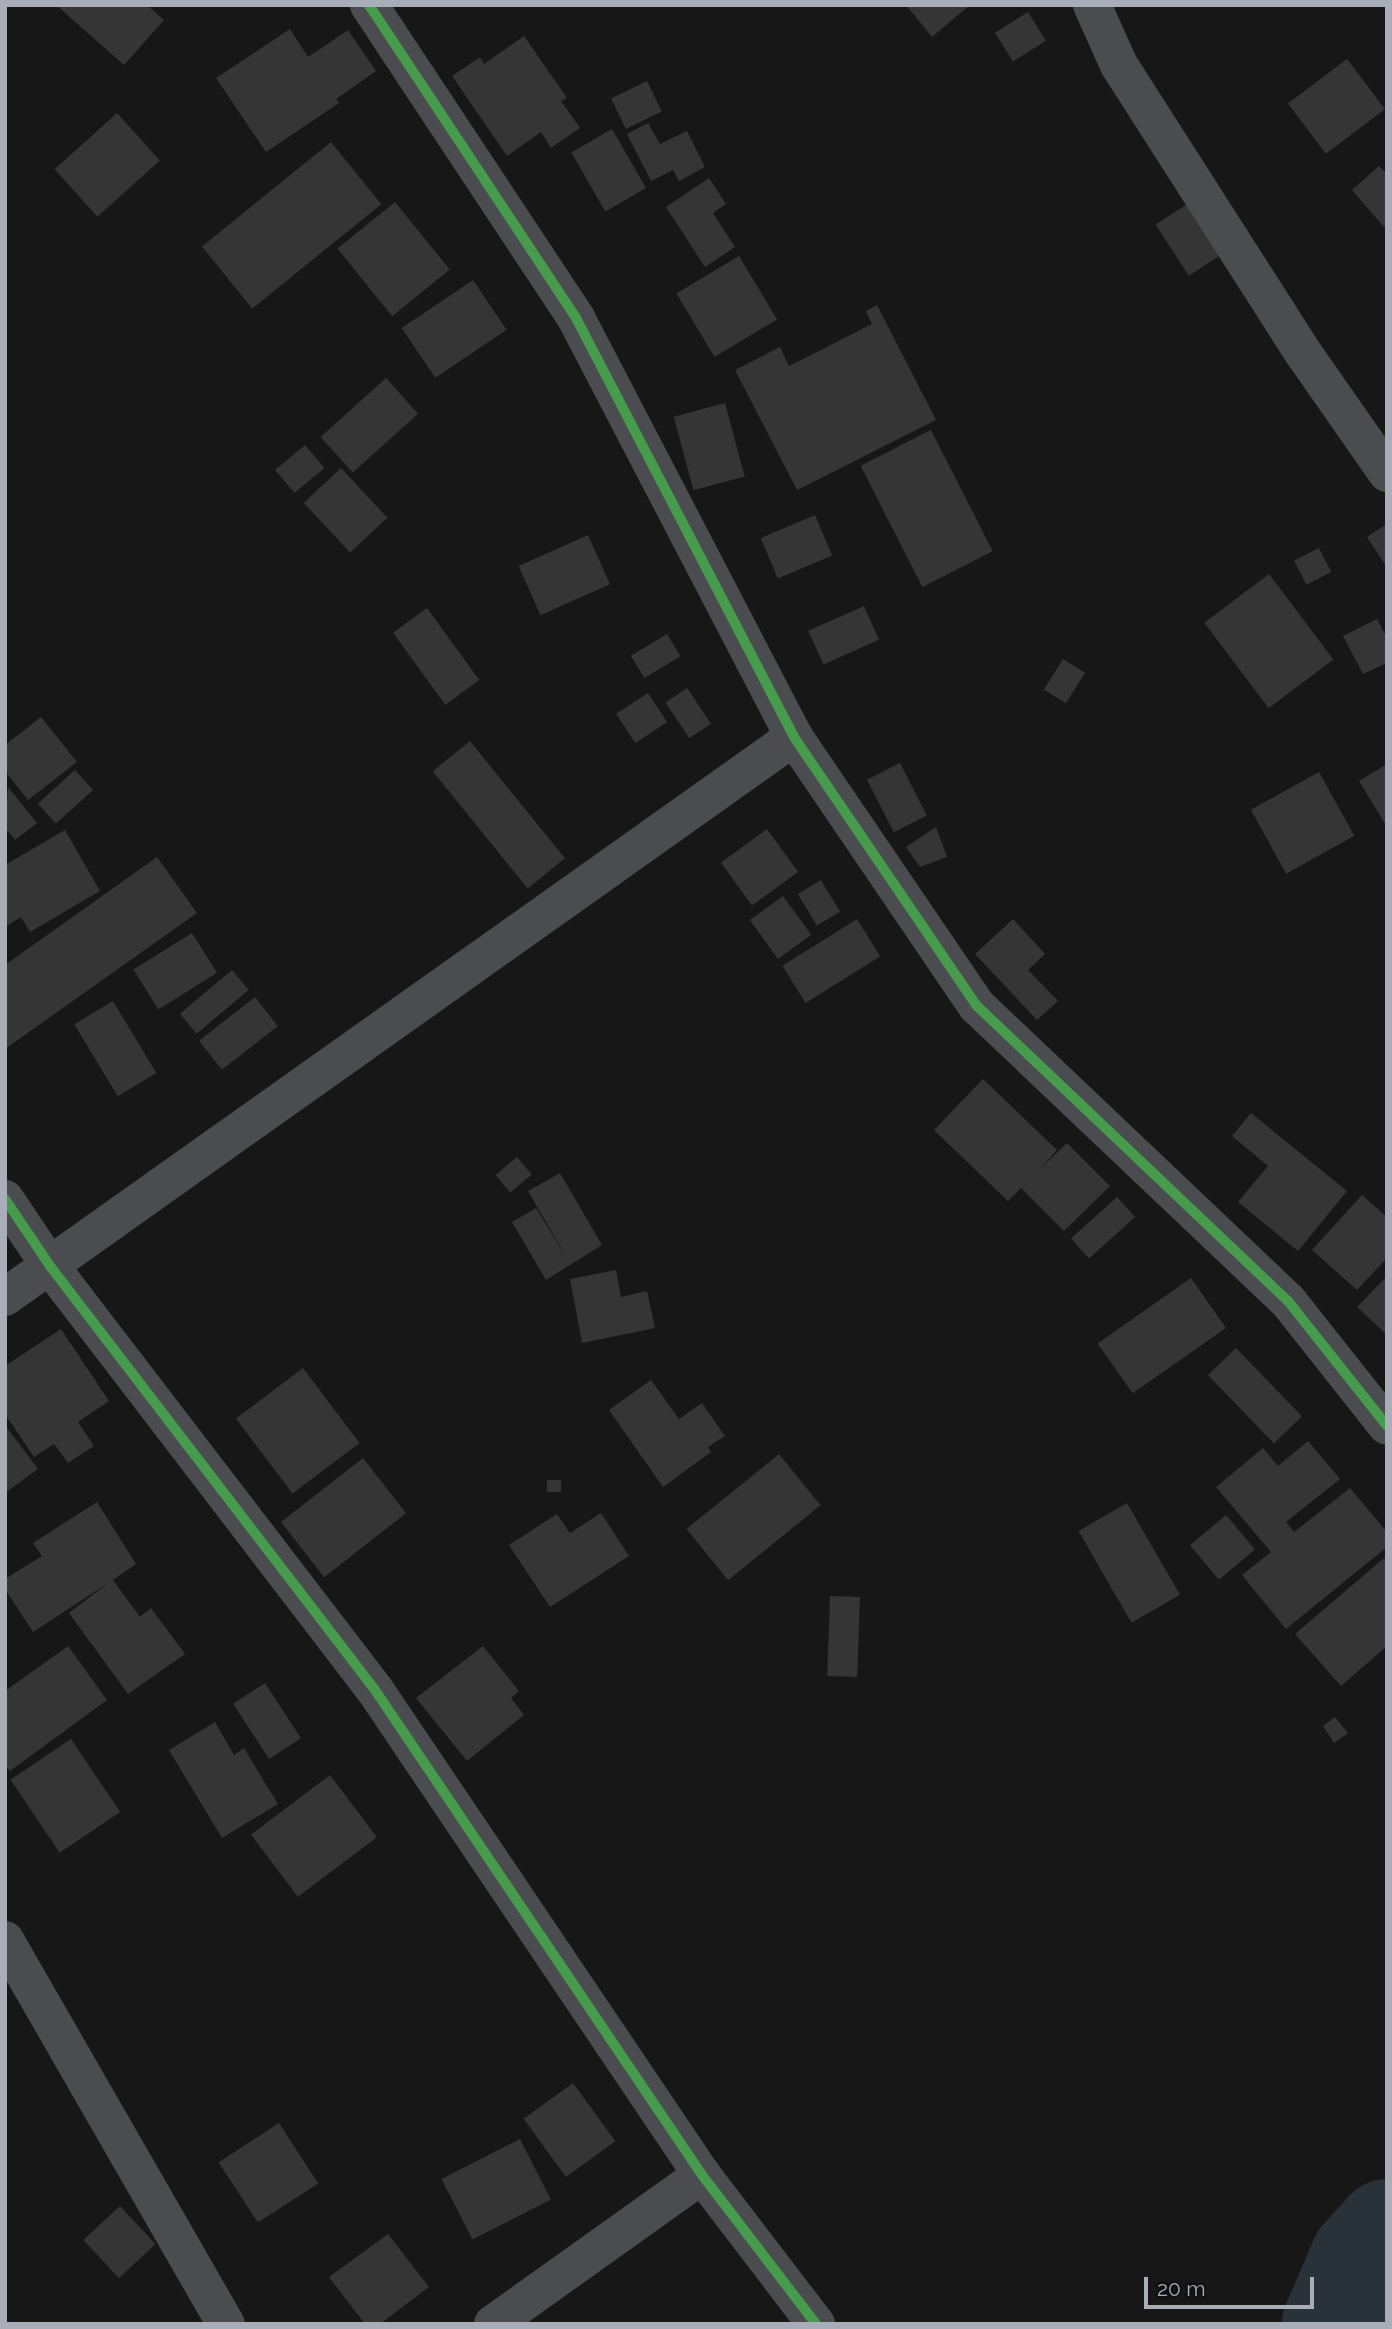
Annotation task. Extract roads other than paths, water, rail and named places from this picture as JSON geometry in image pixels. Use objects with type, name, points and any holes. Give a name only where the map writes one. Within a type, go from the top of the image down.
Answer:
[{"type":"street","points":[[369,5],[576,318],[794,737],[977,1006],[1288,1301],[1387,1426]]},
{"type":"street","points":[[1092,5],[1119,65],[1304,354],[1387,472]]},
{"type":"street","points":[[5,1297],[794,737]]},
{"type":"street","points":[[5,1199],[50,1266],[375,1690],[702,2175],[816,2324]]},
{"type":"street","points":[[5,1940],[226,2324]]},
{"type":"street","points":[[493,2324],[702,2175]]},
{"type":"waterway","points":[[1333,2324],[1361,2259],[1387,2230]]}]
